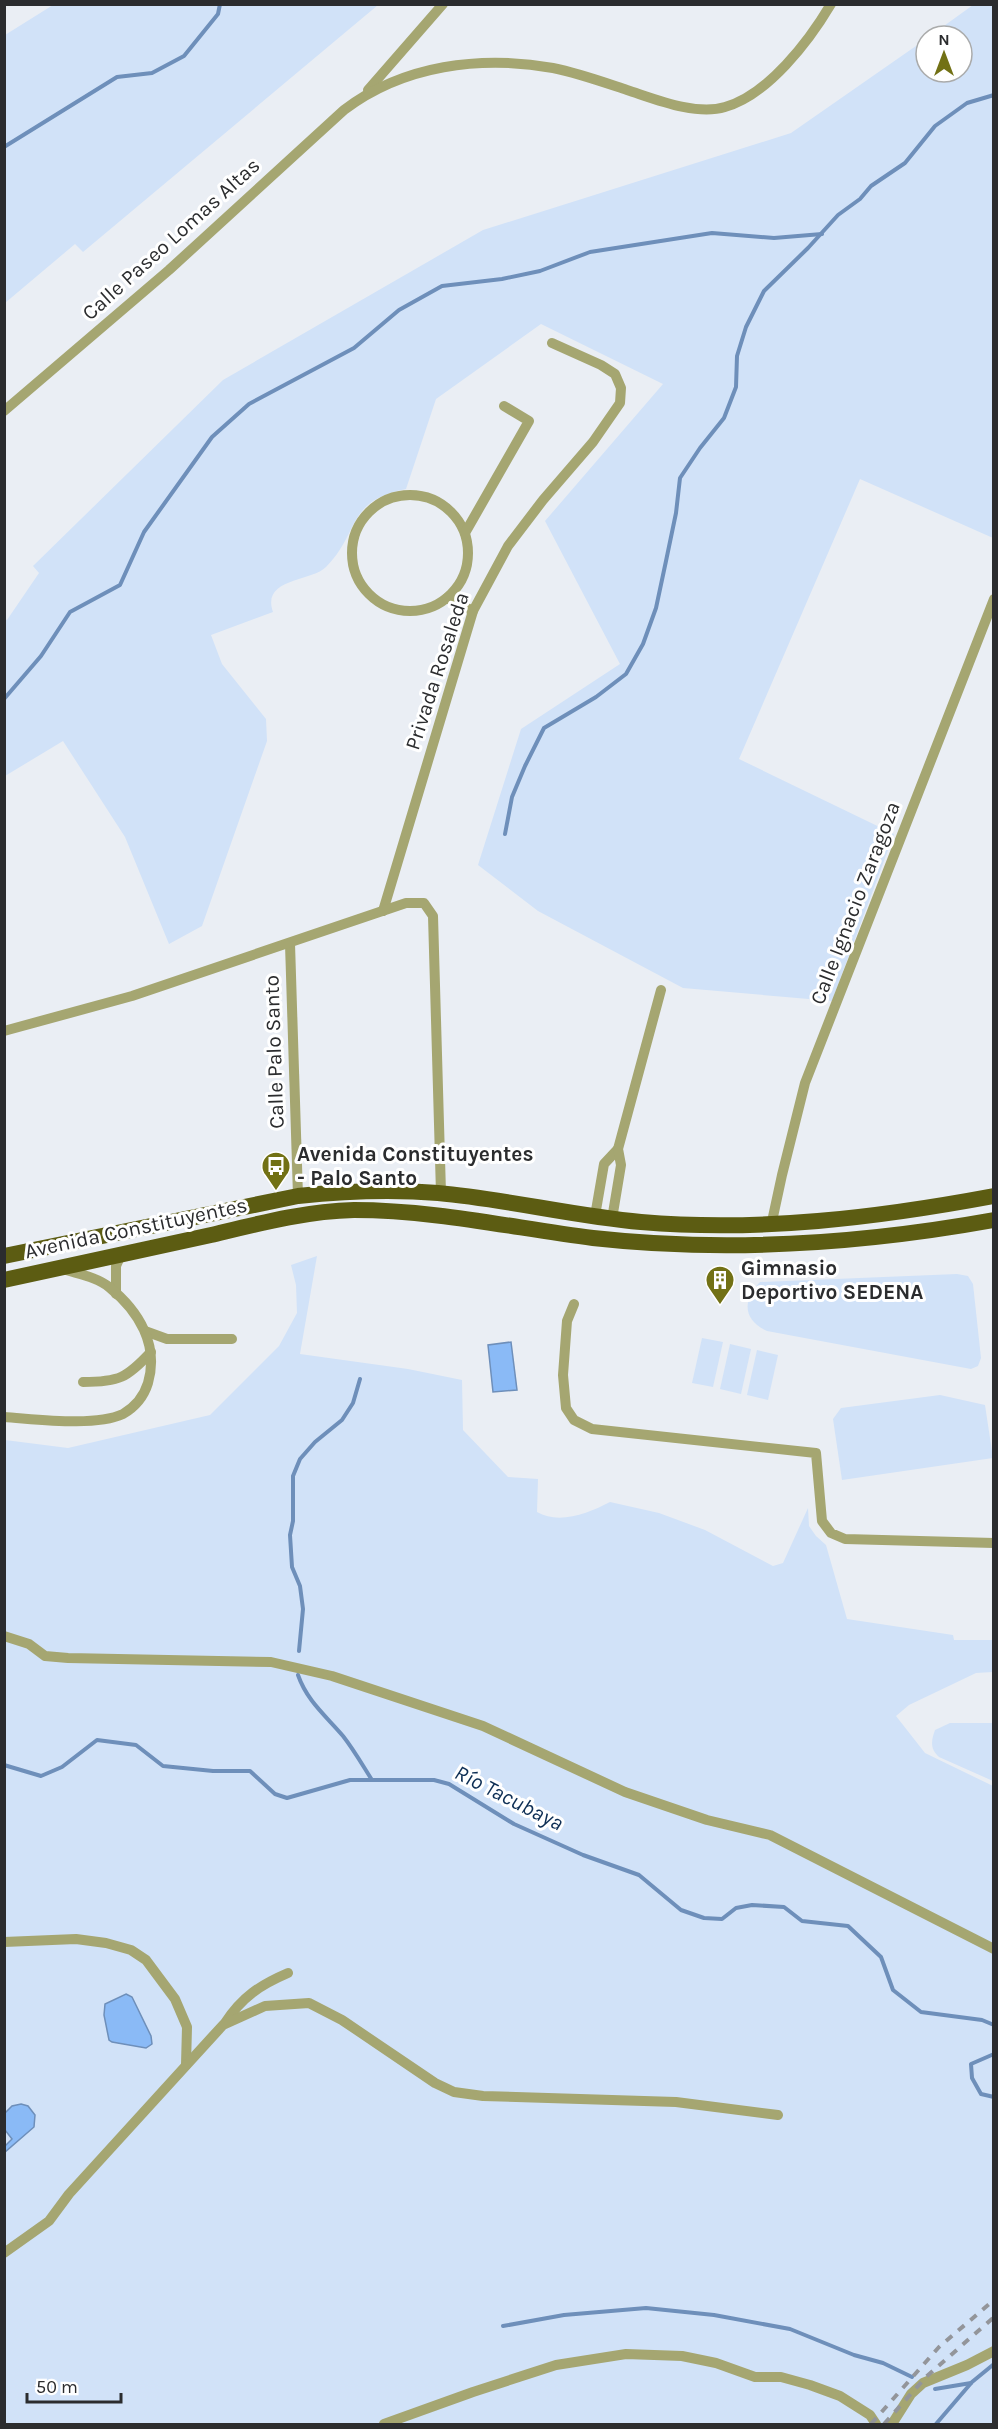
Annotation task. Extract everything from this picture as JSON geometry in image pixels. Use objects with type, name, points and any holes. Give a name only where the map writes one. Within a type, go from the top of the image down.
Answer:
[{"type":"highway","name":"Avenida Constituyentes","points":[[4,1256],[298,1196],[346,1191],[399,1190],[441,1193],[612,1219],[709,1226],[771,1226],[846,1220],[928,1209],[993,1196]]},
{"type":"highway","name":"Avenida Constituyentes","points":[[4,1280],[269,1222],[350,1210],[421,1214],[595,1238],[751,1246],[890,1237],[993,1220]]},
{"type":"street","points":[[363,95],[443,4]]},
{"type":"street","points":[[363,95],[383,85],[446,66],[510,65],[552,68],[574,73],[672,104],[707,110],[724,108],[750,97],[774,75],[798,51],[831,4]]},
{"type":"street","name":"Calle Paseo Lomas Altas","points":[[4,411],[169,270],[278,168],[363,95]]},
{"type":"street","name":"Privada Rosaleda","points":[[383,911],[473,611],[508,546],[543,500],[593,442],[620,403],[621,388],[615,374],[601,365],[552,343]]},
{"type":"street","points":[[465,533],[529,421],[504,406]]},
{"type":"street","points":[[407,495],[425,497],[442,505],[455,517],[465,533],[468,550],[466,568],[459,585],[447,598],[431,607],[413,611],[394,609],[378,602],[364,589],[355,574],[351,556],[353,538],[361,521],[373,508],[389,499],[407,495]]},
{"type":"street","points":[[447,598],[473,611]]},
{"type":"street","name":"Calle Ignacio Zaragoza","points":[[771,1226],[806,1083],[993,600]]},
{"type":"street","points":[[4,1031],[132,996],[406,903],[424,903],[433,916],[441,1193]]},
{"type":"street","name":"Calle Palo Santo","points":[[290,944],[298,1196]]},
{"type":"street","points":[[612,1219],[621,1165],[618,1149],[662,990]]},
{"type":"street","points":[[595,1216],[604,1164],[618,1149]]},
{"type":"street","points":[[116,1294],[116,1266],[121,1255]]},
{"type":"street","points":[[4,1417],[62,1420],[108,1419],[124,1413],[137,1403],[146,1388],[152,1365],[151,1352],[145,1331],[127,1305],[98,1281],[59,1268]]},
{"type":"street","points":[[574,1304],[567,1321],[564,1375],[566,1408],[574,1420],[592,1429],[816,1453],[822,1521],[831,1533],[845,1539],[993,1543]]},
{"type":"street","points":[[145,1331],[167,1339],[232,1339]]},
{"type":"street","points":[[83,1382],[108,1382],[124,1377],[151,1352]]},
{"type":"street","points":[[4,1636],[29,1644],[45,1656],[271,1662],[332,1676],[483,1726],[625,1792],[707,1821],[770,1835],[993,1949]]},
{"type":"street","points":[[4,1942],[76,1939],[106,1943],[131,1950],[157,1974],[175,1999],[187,2026],[186,2065]]},
{"type":"street","points":[[4,2253],[49,2221],[69,2194],[223,2025],[237,2004],[266,1982],[288,1973]]},
{"type":"street","points":[[223,2025],[265,2006],[309,2002],[342,2020],[435,2083],[454,2092],[483,2096],[676,2102],[778,2115]]},
{"type":"street","points":[[892,2424],[911,2394],[923,2383],[958,2370],[993,2350]]},
{"type":"street","points":[[384,2424],[556,2365],[626,2354],[682,2356],[716,2363],[755,2377],[781,2377],[810,2385],[840,2396],[870,2415],[876,2424]]},
{"type":"shaded area","points":[[53,5],[378,5],[83,252],[75,244],[5,303],[5,35]]},
{"type":"shaded area","points":[[973,5],[993,5],[993,538],[860,479],[739,759],[894,834],[832,1001],[683,988],[538,911],[478,865],[521,729],[620,664],[545,521],[663,384],[541,324],[436,399],[406,489],[386,494],[363,510],[345,542],[326,567],[281,587],[274,593],[271,601],[273,612],[211,635],[222,664],[266,719],[267,741],[202,926],[169,944],[125,837],[63,741],[5,776],[5,619],[7,620],[39,573],[33,566],[223,380],[483,230],[791,133],[914,47],[914,84],[974,84],[974,24],[947,24]]},
{"type":"shaded area","points":[[317,1256],[300,1354],[408,1369],[462,1380],[463,1430],[508,1477],[538,1479],[537,1512],[555,1517],[574,1516],[610,1502],[659,1513],[705,1530],[773,1566],[783,1563],[808,1508],[809,1526],[826,1545],[847,1619],[953,1635],[954,1640],[993,1640],[993,1672],[976,1673],[909,1705],[896,1716],[925,1753],[993,1786],[993,2424],[5,2424],[5,1440],[68,1448],[210,1415],[279,1346],[297,1313],[296,1285],[291,1265]]},
{"type":"shaded area","points":[[957,1274],[968,1276],[973,1284],[981,1358],[978,1366],[971,1369],[767,1331],[753,1321],[749,1315],[750,1296],[760,1282]]},
{"type":"shaded area","points":[[702,1338],[723,1342],[713,1387],[692,1383]]},
{"type":"shaded area","points":[[730,1344],[751,1349],[741,1394],[720,1389]]},
{"type":"shaded area","points":[[757,1350],[778,1355],[768,1400],[747,1395]]},
{"type":"shaded area","points":[[940,1395],[985,1405],[993,1458],[842,1480],[833,1419],[841,1408]]},
{"type":"shaded area","points":[[950,1723],[993,1723],[993,1781],[936,1754],[932,1745],[935,1730]]},
{"type":"water","points":[[511,1342],[517,1390],[493,1392],[488,1345]]},
{"type":"water","points":[[126,1994],[132,1997],[151,2036],[152,2044],[146,2048],[109,2040],[104,2015],[105,2004]]},
{"type":"water","points":[[21,2104],[28,2106],[35,2115],[34,2127],[5,2152],[5,2146],[12,2139],[5,2130],[5,2113],[12,2106]]},
{"type":"waterway","points":[[4,147],[117,77],[152,73],[184,56],[218,14],[220,4]]},
{"type":"waterway","points":[[505,834],[512,797],[544,728],[596,697],[626,674],[643,644],[656,608],[676,513],[680,478],[724,418],[736,387],[737,356],[746,327],[764,291],[838,215],[860,199],[871,186],[905,163],[935,126],[967,103],[994,95]]},
{"type":"waterway","points":[[4,699],[41,656],[70,612],[120,585],[144,532],[212,437],[249,404],[354,348],[399,310],[442,286],[502,279],[540,271],[590,252],[712,233],[774,238],[822,234]]},
{"type":"waterway","points":[[299,1651],[303,1609],[300,1586],[292,1567],[290,1535],[293,1521],[293,1476],[300,1459],[315,1442],[342,1420],[353,1403],[360,1379]]},
{"type":"waterway","points":[[298,1675],[306,1693],[343,1736],[372,1780]]},
{"type":"waterway","name":"Río Tacubaya","points":[[4,1765],[41,1776],[62,1767],[97,1740],[136,1745],[163,1766],[213,1771],[250,1771],[275,1794],[287,1798],[350,1780],[434,1780],[449,1784],[514,1824],[583,1855],[639,1875],[681,1910],[704,1918],[722,1919],[736,1908],[752,1905],[784,1907],[802,1921],[848,1926],[881,1957],[893,1990],[921,2012],[982,2020],[994,2025]]},
{"type":"waterway","name":"Río Tacubaya","points":[[994,2054],[971,2064],[972,2078],[981,2094],[994,2097]]},
{"type":"waterway","points":[[503,2326],[564,2315],[646,2308],[714,2315],[790,2329],[854,2355],[883,2363],[912,2377]]},
{"type":"waterway","points":[[936,2424],[972,2382],[994,2364]]},
{"type":"waterway","points":[[935,2389],[971,2383]]},
{"type":"railway","points":[[871,2424],[939,2347],[994,2300]]},
{"type":"railway","points":[[884,2424],[926,2377],[994,2317]]},
{"type":"place","name":"Avenida Constituyentes - Palo Santo","points":[[276,1192]]},
{"type":"place","name":"Gimnasio Deportivo SEDENA","points":[[720,1306]]}]
